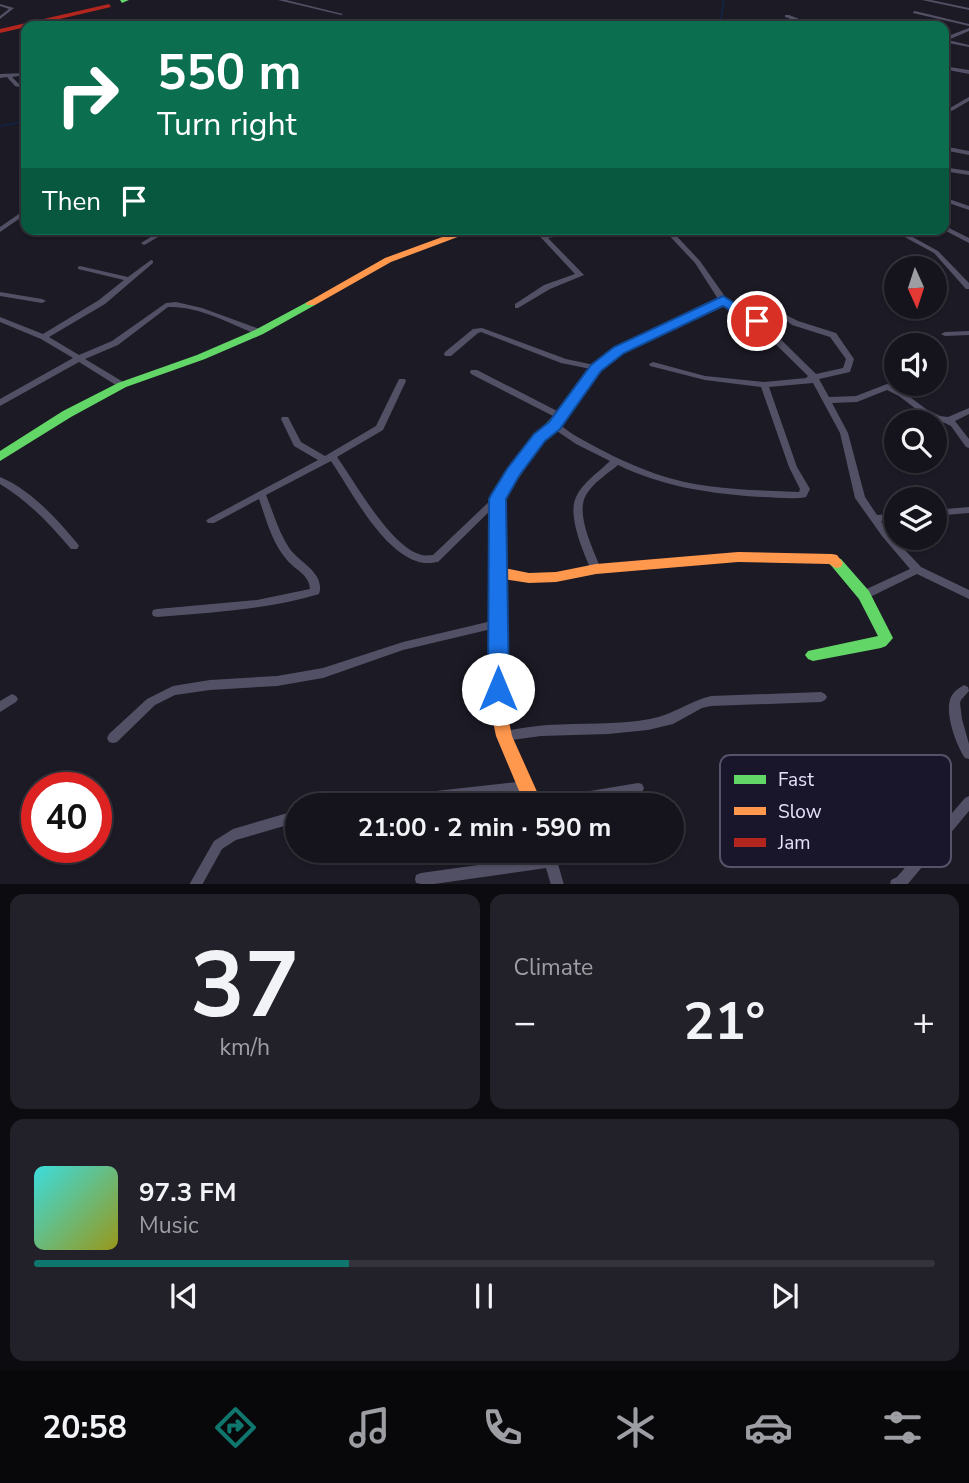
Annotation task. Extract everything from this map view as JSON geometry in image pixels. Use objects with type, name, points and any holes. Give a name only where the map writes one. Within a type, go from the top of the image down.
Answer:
[{"type":"main road","points":[[0,21],[106,3]]},
{"type":"main road","points":[[35,21],[106,3]]},
{"type":"main road","points":[[0,30],[21,25]]},
{"type":"main road","points":[[0,457],[67,414],[122,385],[201,357],[259,332],[388,260],[454,235]]},
{"type":"main road","points":[[528,793],[504,737],[498,707],[497,499],[540,438],[557,421],[596,368],[619,350],[704,312],[723,300]]},
{"type":"main road","points":[[498,572],[529,578],[556,577],[596,569],[738,557],[827,557],[835,561],[864,594],[886,638],[881,642],[813,655]]},
{"type":"street","points":[[280,0],[341,14]]},
{"type":"street","points":[[924,0],[969,9]]},
{"type":"street","points":[[0,5],[12,8],[0,21]]},
{"type":"street","points":[[915,12],[944,21]]},
{"type":"street","points":[[787,16],[800,21]]},
{"type":"street","points":[[949,23],[969,29]]},
{"type":"street","points":[[949,37],[969,29]]},
{"type":"street","points":[[949,41],[969,46]]},
{"type":"street","points":[[949,68],[969,72]]},
{"type":"street","points":[[0,76],[21,75]]},
{"type":"street","points":[[10,77],[21,86]]},
{"type":"street","points":[[949,111],[969,99]]},
{"type":"street","points":[[949,149],[969,153]]},
{"type":"street","points":[[949,170],[969,173]]},
{"type":"street","points":[[949,202],[969,208]]},
{"type":"street","points":[[0,230],[21,215]]},
{"type":"street","points":[[0,219],[14,220]]},
{"type":"street","points":[[949,230],[969,241]]},
{"type":"street","points":[[144,243],[158,235]]},
{"type":"street","points":[[543,237],[555,235]]},
{"type":"street","points":[[672,235],[698,262],[723,300],[757,321],[812,378],[829,400],[844,433],[860,498],[917,570],[969,595]]},
{"type":"street","points":[[904,235],[936,252],[969,287]]},
{"type":"street","points":[[517,306],[547,287],[580,275],[543,237]]},
{"type":"street","points":[[44,337],[102,302],[151,262]]},
{"type":"street","points":[[80,268],[127,279]]},
{"type":"street","points":[[0,293],[42,301]]},
{"type":"street","points":[[0,403],[80,358],[115,343],[160,308],[170,304],[259,332]]},
{"type":"street","points":[[653,364],[705,378],[764,384],[847,370],[850,359],[833,335],[795,323],[786,317]]},
{"type":"street","points":[[0,319],[44,337],[122,385]]},
{"type":"street","points":[[449,354],[476,331],[482,330],[564,361],[596,368]]},
{"type":"street","points":[[947,334],[969,333]]},
{"type":"street","points":[[474,372],[557,421],[568,437],[615,461],[677,485],[712,492],[805,494],[764,384]]},
{"type":"street","points":[[211,521],[262,496],[380,428],[402,381]]},
{"type":"street","points":[[829,400],[857,399],[887,387],[898,391],[923,410]]},
{"type":"street","points":[[947,420],[969,411]]},
{"type":"street","points":[[285,419],[297,444],[329,458],[380,529],[417,560],[435,559],[497,499]]},
{"type":"street","points":[[947,420],[954,424],[969,445]]},
{"type":"street","points":[[596,569],[586,544],[578,508],[580,498],[615,461]]},
{"type":"street","points":[[0,480],[26,496],[51,519],[74,546]]},
{"type":"street","points":[[157,612],[242,606],[293,598],[314,591],[316,585],[313,579],[289,555],[262,496]]},
{"type":"street","points":[[947,512],[969,510]]},
{"type":"street","points":[[875,518],[884,518]]},
{"type":"street","points":[[864,594],[917,570]]},
{"type":"street","points":[[113,738],[151,702],[173,691],[201,685],[277,681],[323,673],[403,646],[496,624]]},
{"type":"street","points":[[964,690],[956,698],[953,710],[963,748],[969,754]]},
{"type":"street","points":[[504,737],[550,730],[604,730],[662,722],[676,718],[703,702],[821,697]]},
{"type":"street","points":[[0,707],[12,699]]},
{"type":"street","points":[[466,793],[525,786]]},
{"type":"street","points":[[610,793],[638,788]]},
{"type":"street","points":[[951,823],[969,802]]},
{"type":"street","points":[[195,884],[218,845],[233,835],[285,820]]},
{"type":"street","points":[[421,878],[508,863]]},
{"type":"street","points":[[550,863],[558,884]]},
{"type":"street","points":[[896,884],[914,867]]},
{"type":"waterway","points":[[721,21],[724,0]]},
{"type":"waterway","points":[[0,126],[21,122]]},
{"type":"traffic: fast","points":[[122,1],[126,0]]},
{"type":"traffic: fast","points":[[543,434],[558,418],[583,382],[612,355],[723,300]]},
{"type":"traffic: fast","points":[[0,457],[67,414],[122,385],[201,357],[259,332],[311,303]]},
{"type":"traffic: fast","points":[[813,655],[881,642],[886,638],[864,595],[836,563]]},
{"type":"traffic: slow","points":[[311,303],[388,260],[457,235]]},
{"type":"traffic: slow","points":[[529,793],[504,736],[498,707],[497,499],[543,434]]},
{"type":"traffic: slow","points":[[498,572],[529,578],[556,577],[596,569],[738,557],[832,559],[836,563]]},
{"type":"traffic: jam","points":[[44,21],[109,6]]},
{"type":"traffic: jam","points":[[0,31],[21,26]]},
{"type":"route","points":[[498,689],[497,499],[513,473],[540,438],[554,425],[596,368],[619,350],[642,337],[704,312],[723,300],[757,321]]}]
